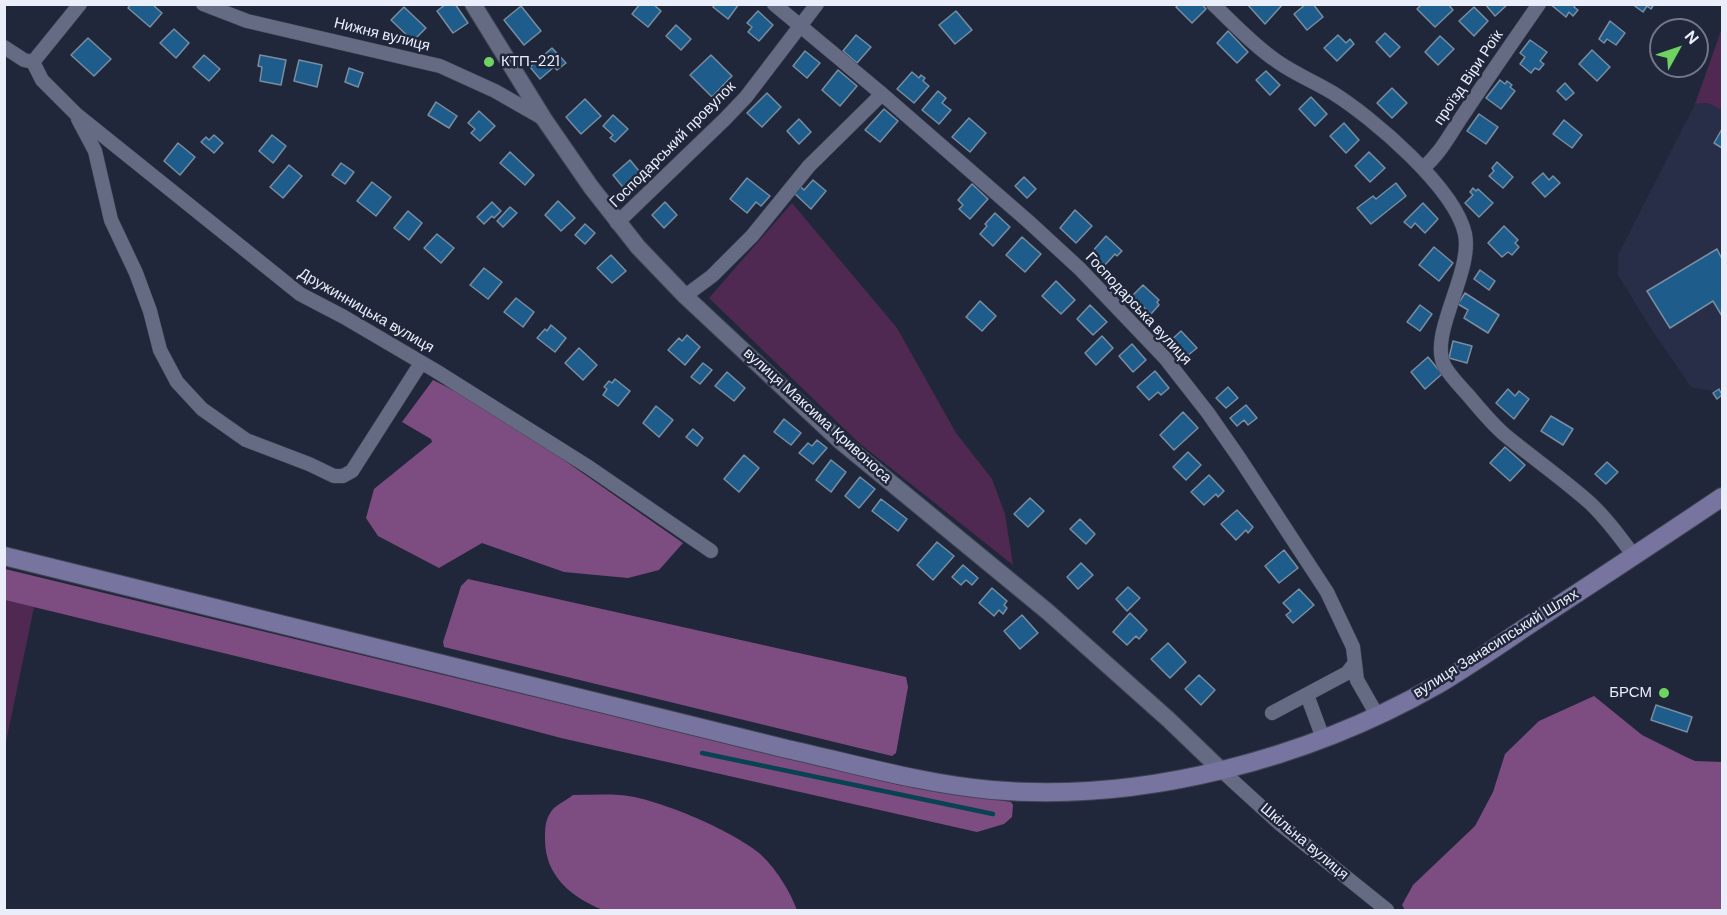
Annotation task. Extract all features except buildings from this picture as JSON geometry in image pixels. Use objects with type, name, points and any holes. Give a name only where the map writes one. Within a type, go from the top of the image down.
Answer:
[{"type":"main road","name":"вулиця Занасипський Шлях","points":[[4,556],[787,749],[918,779],[992,790],[1065,791],[1142,785],[1222,771],[1323,738],[1377,715],[1437,684],[1722,498]]},
{"type":"street","points":[[4,47],[24,60],[33,62],[80,4]]},
{"type":"street","name":"Нижня вулиця","points":[[203,4],[247,21],[440,66],[495,91],[544,119]]},
{"type":"street","name":"вулиця Максима Кривоноса","points":[[473,4],[544,119],[617,223],[685,296],[839,440],[1048,612],[1169,720],[1222,771]]},
{"type":"street","name":"Господарська вулиця","points":[[774,4],[882,94],[1080,269],[1165,358],[1240,459],[1327,592],[1353,647],[1357,680],[1377,715]]},
{"type":"street","name":"Господарський провулок","points":[[617,223],[746,97],[817,4]]},
{"type":"street","points":[[1213,4],[1227,10],[1272,58],[1335,94],[1362,114],[1423,168],[1447,199],[1465,234],[1466,249],[1463,269],[1442,335],[1440,352],[1443,365],[1498,428],[1591,504],[1608,521],[1634,556]]},
{"type":"street","name":"проїзд Віри Роїк","points":[[1423,168],[1433,160],[1447,141],[1539,4]]},
{"type":"street","name":"Дружинницька вулиця","points":[[33,62],[42,80],[76,114],[300,294],[344,317],[421,363],[587,466],[711,551]]},
{"type":"street","points":[[685,296],[712,276],[752,236],[809,166],[882,94]]},
{"type":"street","points":[[76,114],[95,152],[111,220],[136,273],[150,311],[160,350],[177,382],[202,410],[246,440],[334,476],[343,476],[352,471],[421,363]]},
{"type":"street","points":[[1272,713],[1347,673],[1354,664]]},
{"type":"street","points":[[1307,695],[1323,738]]},
{"type":"street","name":"Шкільна вулиця","points":[[1222,771],[1281,824],[1387,910]]},
{"type":"shaded area","points":[[1722,28],[1722,110],[1707,103],[1695,104],[1704,78],[1709,78],[1709,65]]},
{"type":"shaded area","points":[[1707,103],[1722,110],[1722,393],[1691,387],[1618,275],[1618,255],[1695,104]]},
{"type":"shaded area","points":[[792,203],[897,328],[956,433],[992,479],[1005,514],[1013,565],[858,442],[709,298]]},
{"type":"shaded area","points":[[433,380],[492,410],[683,543],[659,570],[628,578],[564,572],[482,543],[439,568],[378,536],[366,518],[374,489],[432,442],[431,439],[402,422]]},
{"type":"shaded area","points":[[5,569],[899,785],[1011,802],[1012,817],[1004,824],[977,832],[561,738],[433,704],[5,600]]},
{"type":"shaded area","points":[[468,579],[906,677],[908,687],[896,753],[892,756],[444,647],[443,642],[461,586]]},
{"type":"shaded area","points":[[5,600],[34,607],[5,747]]},
{"type":"shaded area","points":[[1594,696],[1642,735],[1695,761],[1722,762],[1722,910],[1405,910],[1402,905],[1413,885],[1475,826],[1493,792],[1505,754],[1539,721]]},
{"type":"shaded area","points":[[573,795],[634,797],[672,808],[712,825],[746,844],[771,865],[786,887],[797,910],[603,910],[591,905],[580,899],[562,883],[555,874],[546,852],[545,831],[548,816],[555,807]]},
{"type":"waterway","points":[[702,753],[993,814]]},
{"type":"place","name":"КТП-221","points":[[489,62]]},
{"type":"place","name":"БРСМ","points":[[1664,693]]}]
